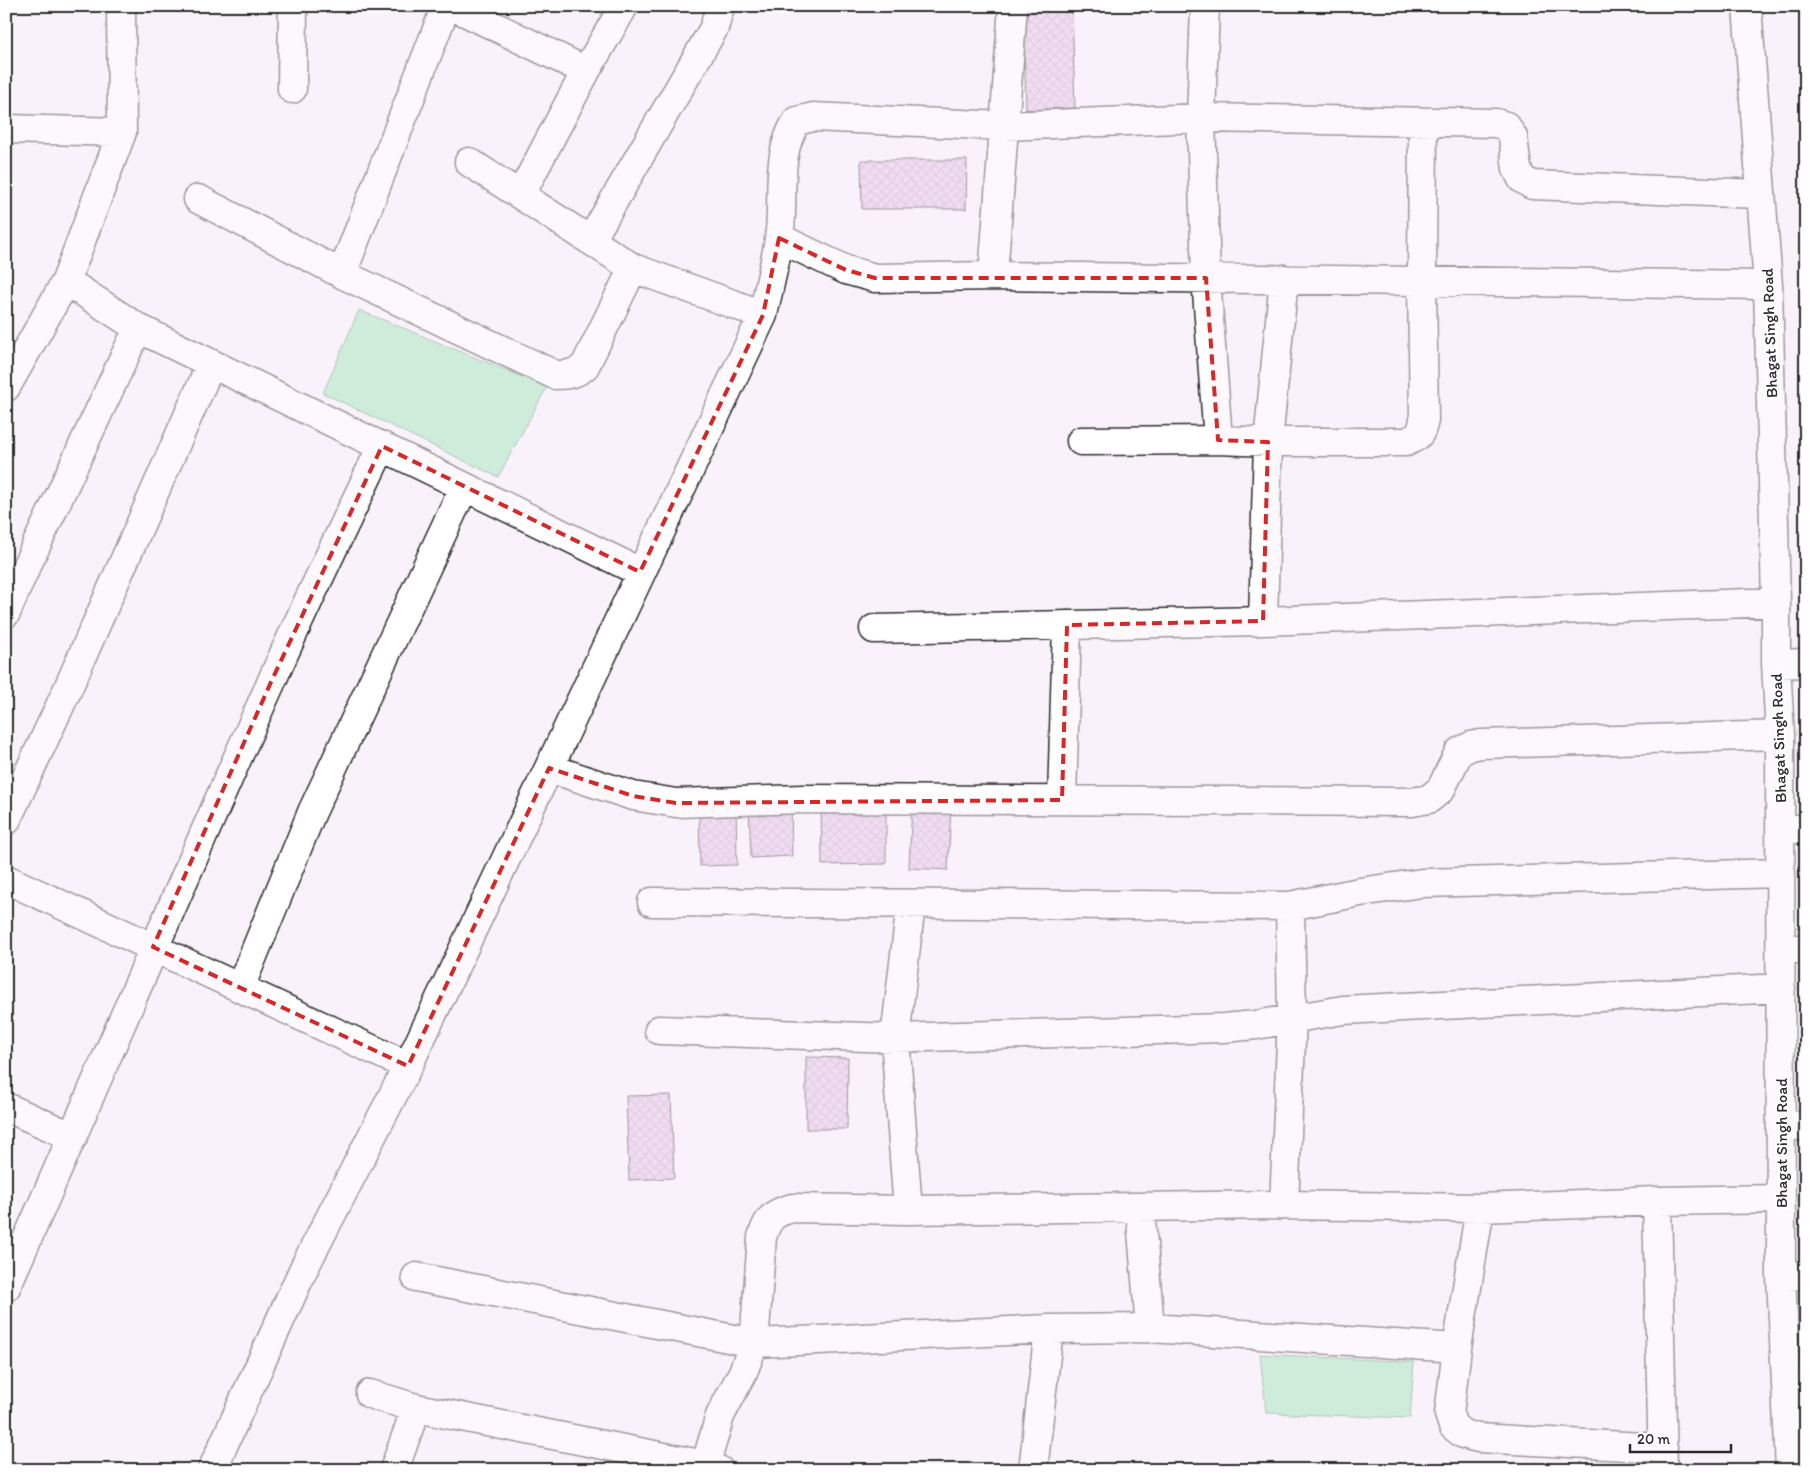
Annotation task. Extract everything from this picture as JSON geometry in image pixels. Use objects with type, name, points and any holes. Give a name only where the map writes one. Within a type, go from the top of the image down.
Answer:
[{"type":"street","points":[[6,387],[66,281],[122,132],[121,6]]},
{"type":"street","points":[[292,89],[293,6]]},
{"type":"street","points":[[342,274],[446,6]]},
{"type":"street","points":[[452,6],[586,71]]},
{"type":"street","points":[[521,194],[586,71],[624,6]]},
{"type":"street","points":[[591,240],[714,28],[719,10],[717,6]]},
{"type":"street","points":[[993,276],[1013,6]]},
{"type":"street","points":[[1205,6],[1201,118],[1206,278],[1218,440]]},
{"type":"street","name":"Bhagat Singh Road","points":[[1747,6],[1768,285],[1776,664],[1780,735],[1793,829],[1781,874],[1793,949],[1781,988],[1793,1126],[1781,1200],[1794,1276],[1797,1430],[1790,1470]]},
{"type":"street","points":[[212,1470],[304,1268],[408,1066],[763,315],[779,238],[785,151],[789,133],[797,122],[813,117],[1004,126],[1201,118],[1496,123],[1506,126],[1512,137],[1516,169],[1522,179],[1532,185],[1760,194]]},
{"type":"street","points":[[1081,441],[1406,442],[1416,438],[1421,432],[1424,420],[1422,281],[1423,122]]},
{"type":"street","points":[[6,129],[122,132]]},
{"type":"street","points":[[469,162],[633,268],[763,315]]},
{"type":"street","points":[[198,199],[342,274],[555,375],[568,375],[579,371],[585,366],[633,268]]},
{"type":"street","points":[[779,238],[846,270],[875,278],[993,276],[1768,285]]},
{"type":"street","points":[[1263,621],[1268,442],[1284,279]]},
{"type":"street","points":[[66,281],[138,328],[640,572]]},
{"type":"street","points":[[6,614],[20,580],[138,328]]},
{"type":"street","points":[[6,821],[65,694],[211,364]]},
{"type":"street","points":[[6,1287],[73,1137],[153,947],[271,682],[382,446]]},
{"type":"street","points":[[240,988],[312,812],[464,486]]},
{"type":"street","points":[[874,629],[1263,621],[1776,602]]},
{"type":"street","points":[[1062,800],[1067,625]]},
{"type":"street","points":[[1776,664],[1806,663]]},
{"type":"street","points":[[548,768],[634,796],[676,803],[803,799],[1412,802],[1429,799],[1442,789],[1459,752],[1476,745],[1780,735]]},
{"type":"street","points":[[652,902],[1290,906],[1360,892],[1422,883],[1781,874]]},
{"type":"street","points":[[6,878],[408,1066]]},
{"type":"street","points":[[908,1210],[896,1038],[912,904]]},
{"type":"street","points":[[1284,1205],[1292,1018],[1290,906]]},
{"type":"street","points":[[659,1030],[896,1038],[1223,1028],[1344,1010],[1781,988]]},
{"type":"street","points":[[6,1107],[73,1137]]},
{"type":"street","points":[[370,1394],[416,1408],[710,1468],[720,1416],[743,1372],[754,1343],[762,1237],[767,1223],[777,1212],[792,1208],[908,1210],[1284,1205],[1480,1208],[1657,1201],[1781,1200]]},
{"type":"street","points":[[1480,1208],[1457,1348],[1449,1414],[1452,1426],[1463,1434],[1478,1438],[1663,1459],[1657,1201]]},
{"type":"street","points":[[1140,1207],[1150,1328]]},
{"type":"street","points":[[416,1277],[754,1343],[1048,1329],[1150,1328],[1457,1348]]},
{"type":"street","points":[[1033,1470],[1048,1329]]},
{"type":"street","points":[[394,1470],[416,1408]]},
{"type":"highlighted area","points":[[779,238],[846,270],[875,278],[1206,278],[1218,440],[1268,442],[1263,621],[1067,625],[1062,800],[676,803],[633,796],[549,768],[408,1066],[153,947],[271,682],[382,446],[640,572],[763,315]]},
{"type":"green space","points":[[359,310],[547,387],[498,477],[323,393]]},
{"type":"green space","points":[[1260,1354],[1414,1362],[1410,1418],[1266,1413]]},
{"type":"building","points":[[1023,6],[1072,6],[1075,108],[1026,110]]},
{"type":"building","points":[[861,160],[967,160],[966,209],[862,209]]},
{"type":"building","points":[[886,804],[886,864],[822,865],[821,805]]},
{"type":"building","points":[[912,804],[951,806],[948,870],[909,868]]},
{"type":"building","points":[[791,805],[792,856],[751,858],[749,806]]},
{"type":"building","points":[[736,806],[737,865],[700,866],[699,807]]},
{"type":"building","points":[[806,1057],[848,1058],[847,1129],[806,1129]]},
{"type":"building","points":[[671,1095],[674,1178],[629,1180],[626,1096]]}]
